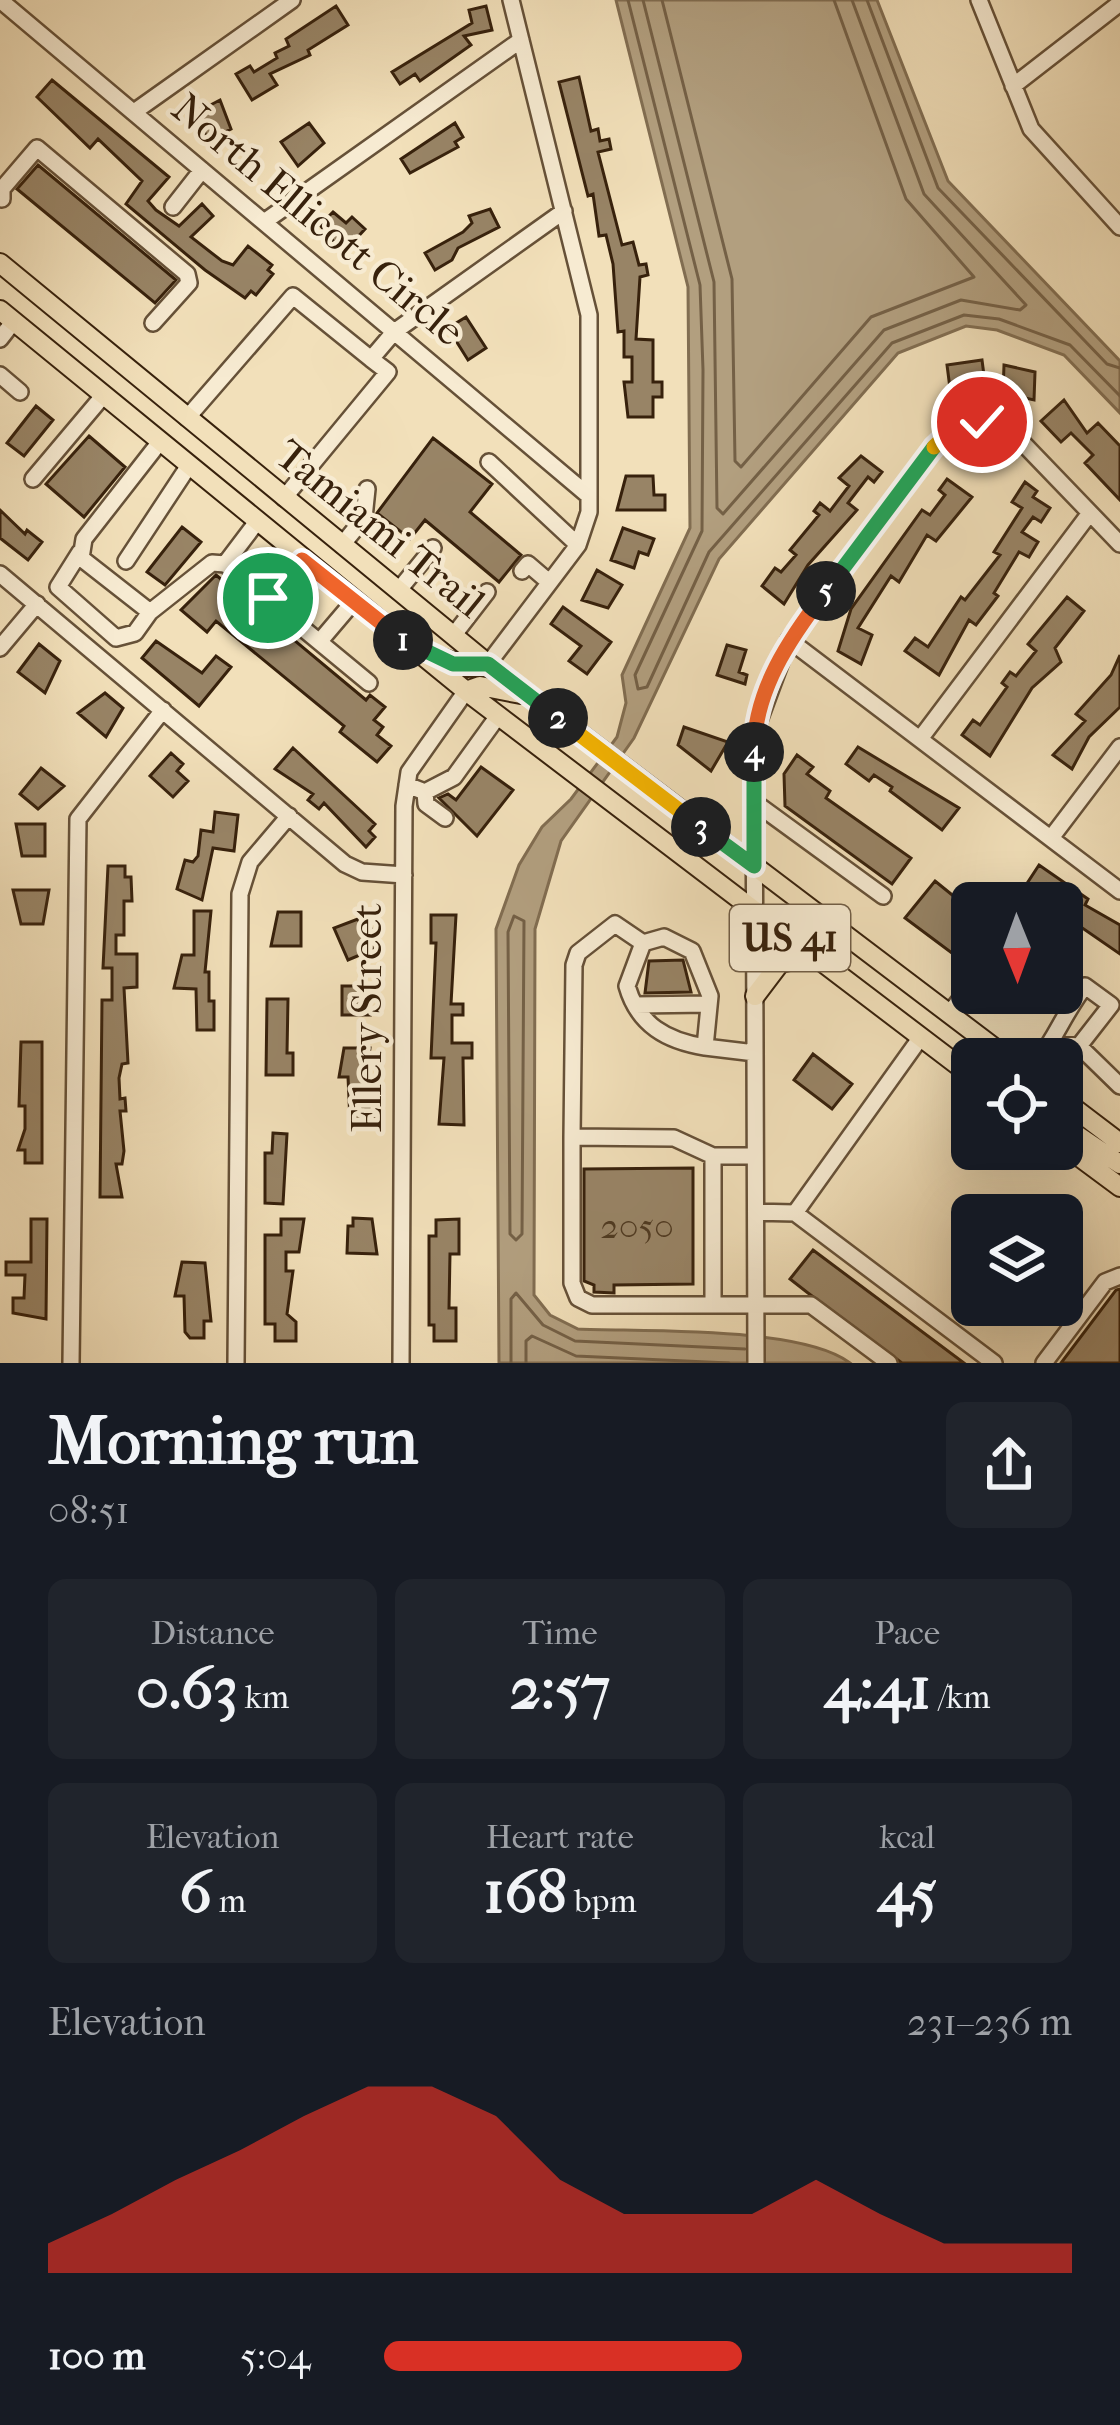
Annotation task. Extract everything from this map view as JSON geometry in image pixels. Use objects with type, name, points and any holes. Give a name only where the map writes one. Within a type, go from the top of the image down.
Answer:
[{"type":"main road","name":"Tamiami Trail","points":[[0,262],[488,664],[981,1038]]},
{"type":"main road","name":"Tamiami Trail","points":[[7,315],[466,691],[951,1060]]},
{"type":"main road","points":[[409,645],[453,664],[488,664]]},
{"type":"main road","points":[[466,691],[491,686],[531,697]]},
{"type":"main road","points":[[755,996],[779,963],[814,956]]},
{"type":"main road","points":[[1083,1111],[1116,1131]]},
{"type":"main road","points":[[1083,1139],[1120,1165]]},
{"type":"main road","points":[[1083,1160],[1120,1187]]},
{"type":"street","points":[[134,112],[292,0]]},
{"type":"street","points":[[488,664],[578,545],[589,496],[589,315],[511,0]]},
{"type":"street","points":[[979,0],[1031,129],[1117,219]]},
{"type":"street","name":"North Ellicott Circle","points":[[4,1],[589,496]]},
{"type":"street","points":[[1013,86],[1120,3]]},
{"type":"street","points":[[264,222],[521,40]]},
{"type":"street","points":[[2,199],[2,189],[37,148],[187,274],[189,283],[153,323]]},
{"type":"street","points":[[173,207],[202,170]]},
{"type":"street","points":[[371,359],[394,332],[564,211]]},
{"type":"street","points":[[188,418],[293,296],[388,372],[284,497]]},
{"type":"street","points":[[0,339],[7,315]]},
{"type":"street","points":[[0,376],[20,392]]},
{"type":"street","points":[[33,478],[103,396]]},
{"type":"street","points":[[756,1363],[754,734],[788,640],[937,444],[964,425],[1001,426],[1017,437],[1120,544]]},
{"type":"street","points":[[159,443],[84,538],[58,587],[116,638],[135,633],[150,612],[212,562],[225,564],[369,683]]},
{"type":"street","points":[[490,462],[578,545]]},
{"type":"street","points":[[127,561],[188,467]]},
{"type":"street","points":[[342,545],[364,518],[367,489]]},
{"type":"street","points":[[920,739],[1090,513]]},
{"type":"street","points":[[225,564],[256,523]]},
{"type":"street","points":[[398,592],[433,548]]},
{"type":"street","points":[[80,552],[87,565],[150,612]]},
{"type":"street","points":[[268,598],[302,560]]},
{"type":"street","points":[[522,571],[527,564],[549,582]]},
{"type":"street","points":[[0,574],[345,864],[362,872],[404,875]]},
{"type":"street","points":[[453,636],[487,592]]},
{"type":"street","points":[[320,641],[354,601]]},
{"type":"street","points":[[0,648],[37,604]]},
{"type":"street","points":[[788,640],[1120,891]]},
{"type":"street","name":"Ellery Street","points":[[400,1363],[407,784],[409,772],[466,691]]},
{"type":"street","points":[[71,1363],[76,833],[86,801],[163,710]]},
{"type":"street","points":[[407,784],[425,791],[454,777],[498,716]]},
{"type":"street","points":[[1051,838],[1120,747]]},
{"type":"street","points":[[425,791],[426,804],[445,818]]},
{"type":"street","points":[[754,802],[883,896]]},
{"type":"street","points":[[236,1363],[240,894],[250,862],[289,816]]},
{"type":"street","points":[[643,943],[615,924],[578,952],[572,1137],[572,1283],[578,1298],[592,1305],[811,1305],[889,1363]]},
{"type":"street","points":[[643,943],[664,937],[692,951],[706,980],[705,1047]]},
{"type":"street","points":[[643,943],[627,986],[634,1006],[658,1031],[705,1047],[755,1053]]},
{"type":"street","points":[[1052,1038],[1054,1026],[1085,986],[1115,1008],[1083,1042]]},
{"type":"street","points":[[634,1006],[709,1004]]},
{"type":"street","points":[[795,1213],[921,1037]]},
{"type":"street","points":[[1083,1050],[1120,1086]]},
{"type":"street","points":[[572,1137],[674,1138],[713,1156],[755,1156]]},
{"type":"street","points":[[712,1305],[713,1156]]},
{"type":"street","points":[[756,1212],[795,1213],[994,1363]]},
{"type":"street","points":[[1044,1363],[1105,1282],[1120,1277]]},
{"type":"water","points":[[616,0],[877,0],[948,181],[1120,361],[1120,413],[1064,355],[997,330],[966,326],[898,353],[719,559],[634,738],[561,841],[535,929],[534,1295],[550,1315],[578,1329],[760,1337],[796,1342],[850,1363],[499,1363],[496,929],[519,865],[542,827],[571,799],[617,737],[626,703],[622,675],[690,528],[688,287]]},
{"type":"building","points":[[336,6],[348,25],[308,50],[310,55],[270,74],[277,85],[252,100],[236,74],[250,66],[254,72],[277,58],[275,53],[289,46],[286,39]]},
{"type":"building","points":[[486,6],[492,30],[464,36],[471,45],[420,81],[415,74],[400,84],[392,72],[472,23],[469,10]]},
{"type":"building","points":[[579,77],[591,131],[598,129],[600,141],[609,139],[611,149],[598,152],[622,245],[633,242],[639,265],[646,264],[648,275],[640,277],[636,339],[653,340],[653,382],[662,382],[662,397],[653,397],[653,417],[628,417],[624,382],[632,382],[632,357],[624,357],[624,331],[618,332],[613,264],[606,235],[599,236],[593,194],[588,196],[559,82]]},
{"type":"building","points":[[52,80],[169,177],[148,201],[156,210],[179,226],[202,204],[213,216],[191,237],[233,265],[248,246],[272,265],[268,270],[273,274],[256,295],[251,291],[245,298],[205,270],[126,204],[142,181],[98,139],[90,148],[37,97]]},
{"type":"building","points":[[220,100],[231,129],[207,141],[199,111]]},
{"type":"building","points":[[309,123],[324,143],[298,166],[281,142]]},
{"type":"building","points":[[455,123],[463,137],[455,142],[458,147],[410,173],[401,159]]},
{"type":"building","points":[[38,165],[176,280],[155,303],[17,189]]},
{"type":"building","points":[[490,209],[499,227],[458,248],[452,260],[435,270],[425,253],[463,232],[472,223],[469,216]]},
{"type":"building","points":[[333,212],[346,223],[352,217],[365,229],[343,253],[320,225]]},
{"type":"building","points":[[466,317],[486,348],[468,360],[448,328]]},
{"type":"building","points":[[982,360],[986,391],[951,396],[947,365]]},
{"type":"building","points":[[1004,365],[1035,372],[1034,400],[1003,393]]},
{"type":"building","points":[[1064,400],[1087,433],[1098,423],[1120,446],[1120,500],[1085,463],[1093,455],[1071,433],[1061,442],[1041,421]]},
{"type":"building","points":[[36,406],[53,420],[24,456],[7,443]]},
{"type":"building","points":[[89,436],[125,467],[84,517],[46,484]]},
{"type":"building","points":[[433,438],[492,484],[470,512],[521,555],[499,582],[425,520],[410,539],[377,513]]},
{"type":"building","points":[[861,456],[882,472],[874,482],[868,477],[848,503],[857,510],[808,565],[784,604],[762,586],[775,568],[781,572],[796,555],[790,550],[819,515],[814,511],[820,503],[830,511],[849,486],[839,478]]},
{"type":"building","points":[[626,476],[653,476],[654,495],[665,495],[665,510],[617,510]]},
{"type":"building","points":[[947,479],[972,497],[936,541],[927,535],[899,582],[891,576],[858,628],[872,635],[861,664],[838,651],[851,609],[922,510],[930,515],[945,495],[939,490]]},
{"type":"building","points":[[1025,482],[1037,491],[1033,497],[1050,508],[1041,522],[1033,517],[1022,532],[1038,542],[1029,557],[1019,552],[994,593],[998,596],[976,625],[969,620],[939,675],[905,651],[915,638],[928,647],[961,597],[965,600],[1000,555],[994,552],[1022,508],[1012,502]]},
{"type":"building","points":[[0,510],[25,534],[27,530],[42,542],[28,560],[0,538]]},
{"type":"building","points":[[182,527],[201,542],[165,585],[147,572]]},
{"type":"building","points":[[623,528],[654,539],[648,555],[639,552],[634,568],[611,560]]},
{"type":"building","points":[[597,570],[622,585],[608,608],[582,600]]},
{"type":"building","points":[[216,575],[366,700],[370,695],[385,707],[374,720],[383,727],[377,735],[391,746],[377,762],[340,732],[344,726],[216,621],[207,632],[181,610]]},
{"type":"building","points":[[1067,597],[1084,611],[1055,648],[1061,662],[1032,688],[990,756],[962,735],[973,720],[980,725],[1007,687],[1002,683],[1010,672],[1016,676],[1036,651],[1028,644]]},
{"type":"building","points":[[563,607],[611,642],[587,674],[569,661],[581,646],[551,624]]},
{"type":"building","points":[[156,641],[202,673],[216,656],[231,667],[199,706],[142,658]]},
{"type":"building","points":[[39,644],[60,661],[45,693],[18,672]]},
{"type":"building","points":[[727,645],[746,650],[739,672],[747,675],[745,684],[717,675]]},
{"type":"building","points":[[1120,655],[1120,707],[1089,737],[1072,769],[1053,755],[1085,721],[1076,714],[1111,675]]},
{"type":"building","points":[[105,693],[123,708],[106,737],[78,713]]},
{"type":"building","points":[[684,727],[728,742],[711,771],[678,745]]},
{"type":"building","points":[[858,747],[959,808],[942,830],[890,791],[892,787],[874,775],[869,781],[846,764]]},
{"type":"building","points":[[293,748],[375,824],[369,831],[375,837],[366,847],[324,803],[319,809],[308,800],[313,794],[275,769]]},
{"type":"building","points":[[171,753],[183,764],[177,771],[188,781],[173,797],[150,776]]},
{"type":"building","points":[[797,755],[813,767],[807,774],[830,791],[826,798],[911,858],[892,884],[785,806],[784,774]]},
{"type":"building","points":[[481,767],[513,790],[477,836],[439,798],[448,794],[456,800]]},
{"type":"building","points":[[41,768],[64,786],[38,809],[20,794]]},
{"type":"building","points":[[215,812],[238,815],[234,851],[213,848],[202,900],[177,889],[185,860],[193,862],[198,856],[201,830],[213,832]]},
{"type":"building","points":[[16,824],[45,824],[45,856],[22,856]]},
{"type":"building","points":[[1039,865],[1064,882],[1028,882]]},
{"type":"building","points":[[108,866],[125,866],[125,877],[131,877],[132,901],[124,901],[124,935],[116,935],[116,954],[137,954],[137,987],[124,988],[128,1063],[122,1064],[119,1078],[126,1111],[120,1111],[122,1164],[116,1164],[122,1197],[100,1197],[102,1000],[112,1000],[112,968],[103,968]]},
{"type":"building","points":[[935,881],[951,894],[951,952],[905,918]]},
{"type":"building","points":[[13,890],[49,890],[43,924],[21,924]]},
{"type":"building","points":[[1083,896],[1088,899],[1085,905],[1120,925],[1120,954],[1083,928]]},
{"type":"building","points":[[194,911],[211,911],[205,972],[209,972],[209,1001],[214,1001],[214,1030],[197,1030],[196,989],[174,988],[182,955],[194,955]]},
{"type":"building","points":[[278,912],[301,912],[301,946],[271,946]]},
{"type":"building","points":[[431,915],[456,915],[451,1004],[463,1004],[463,1015],[452,1015],[452,1043],[472,1043],[472,1058],[463,1058],[464,1125],[439,1124],[444,1058],[431,1058],[436,943],[431,943]]},
{"type":"building","points":[[358,919],[363,931],[371,928],[379,947],[348,960],[334,928]]},
{"type":"building","points":[[683,960],[691,992],[645,993],[649,961]]},
{"type":"building","points":[[342,986],[364,986],[370,1015],[342,1015]]},
{"type":"building","points":[[267,999],[288,999],[287,1053],[293,1053],[293,1075],[266,1075]]},
{"type":"building","points":[[21,1042],[42,1042],[42,1163],[25,1163],[25,1150],[18,1150],[25,1129],[25,1106],[19,1106]]},
{"type":"building","points":[[344,1048],[370,1048],[365,1092],[373,1092],[374,1120],[350,1121],[348,1077],[339,1077]]},
{"type":"building","points":[[813,1054],[852,1084],[832,1109],[794,1080]]},
{"type":"building","points":[[273,1133],[287,1134],[283,1204],[265,1203],[265,1153],[272,1153]]},
{"type":"building","points":[[693,1168],[693,1284],[614,1285],[614,1293],[594,1292],[594,1285],[584,1281],[584,1169]]},
{"type":"building","points":[[353,1218],[372,1219],[377,1254],[347,1253]]},
{"type":"building","points":[[31,1219],[47,1219],[46,1319],[13,1313],[13,1298],[24,1298],[25,1275],[6,1275],[6,1262],[31,1262]]},
{"type":"building","points":[[281,1219],[304,1219],[299,1252],[286,1252],[286,1271],[293,1271],[287,1314],[296,1322],[296,1341],[275,1341],[275,1324],[265,1324],[265,1235],[281,1235]]},
{"type":"building","points":[[459,1219],[459,1254],[450,1254],[449,1308],[456,1308],[456,1341],[434,1341],[434,1325],[429,1325],[429,1236],[436,1236],[436,1220]]},
{"type":"building","points":[[813,1250],[964,1363],[902,1363],[808,1293],[790,1279]]},
{"type":"building","points":[[182,1262],[205,1263],[211,1321],[204,1321],[204,1338],[190,1338],[185,1332],[184,1296],[175,1296]]},
{"type":"building","points":[[1120,1289],[1120,1363],[1061,1363],[1116,1290]]},
{"type":"route","points":[[268,598],[302,560],[409,645],[453,664],[488,664],[754,866],[754,734],[777,661],[788,640],[937,444],[964,425],[982,422]]}]
